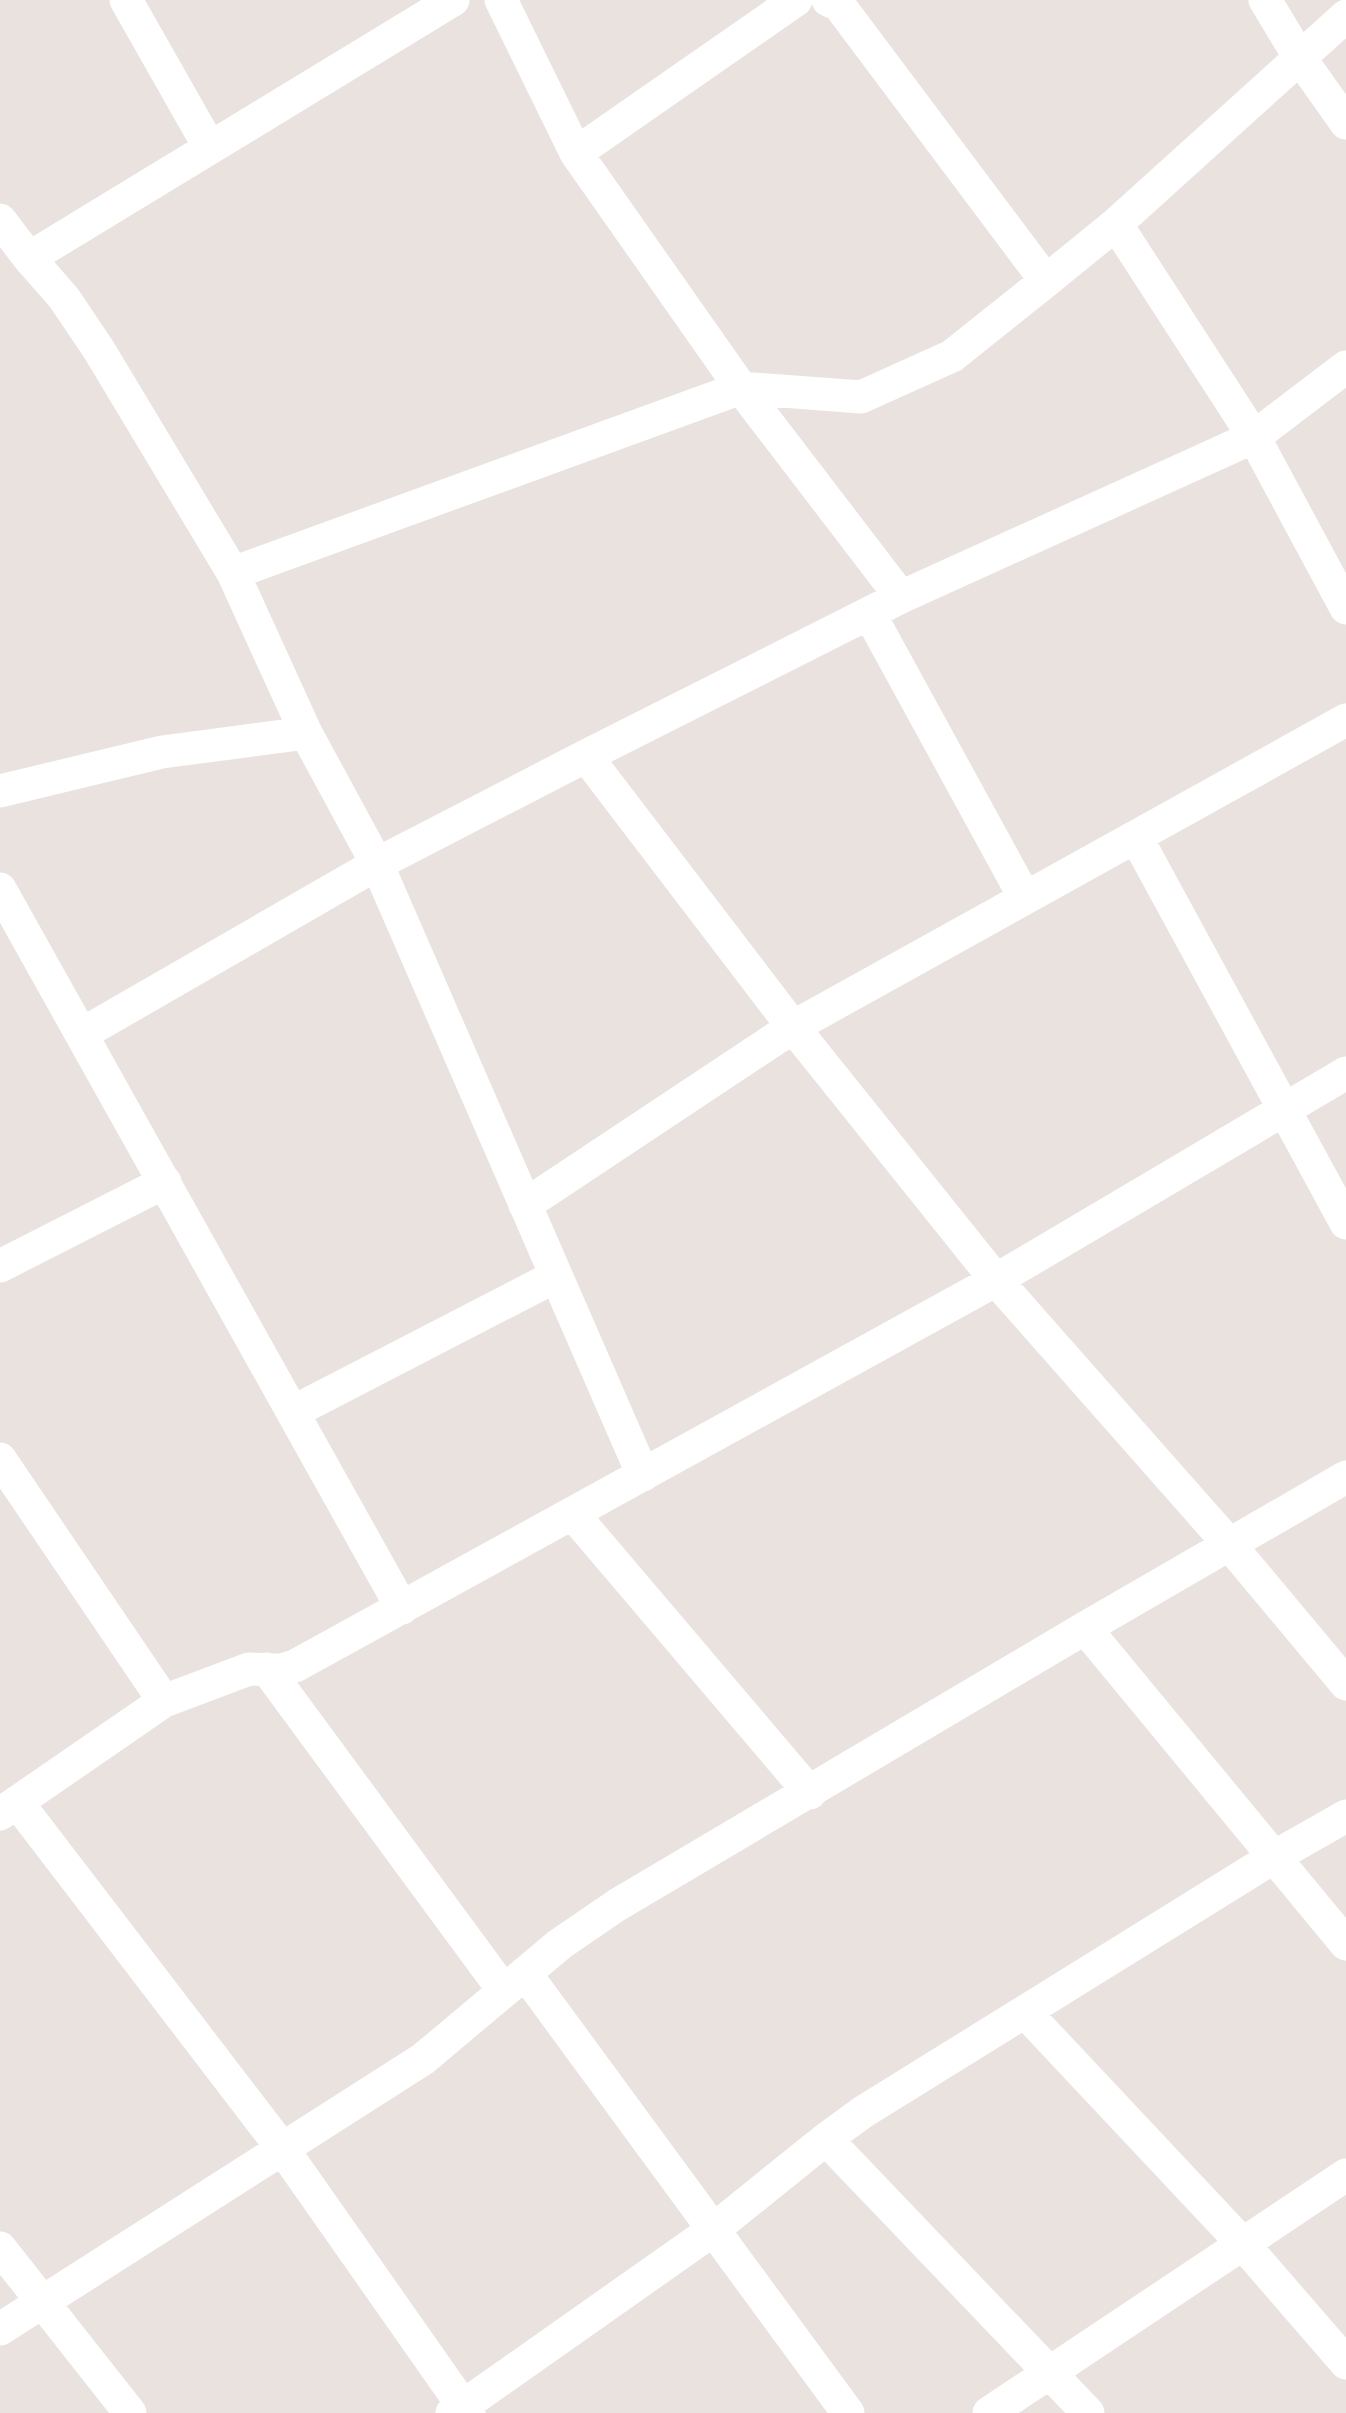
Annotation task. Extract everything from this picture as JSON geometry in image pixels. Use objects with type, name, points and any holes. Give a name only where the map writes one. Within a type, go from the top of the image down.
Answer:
[{"type":"street","points":[[126,0],[210,148]]},
{"type":"street","points":[[29,258],[453,0]]},
{"type":"street","points":[[501,0],[576,153],[741,388],[901,597]]},
{"type":"street","points":[[576,153],[796,0]]},
{"type":"street","points":[[828,0],[839,5],[1046,281]]},
{"type":"street","points":[[1265,0],[1300,58],[1346,123]]},
{"type":"street","points":[[233,573],[741,388],[861,397],[952,356],[1116,224],[1346,16]]},
{"type":"street","points":[[0,219],[29,258],[64,298],[99,350],[233,573],[306,734],[377,864],[643,1475]]},
{"type":"street","points":[[1116,224],[1254,437],[1346,608]]},
{"type":"street","points":[[82,1034],[377,864],[586,756],[901,597],[1254,437],[1346,367]]},
{"type":"street","points":[[869,613],[1025,898]]},
{"type":"street","points":[[525,1205],[793,1027],[1346,720]]},
{"type":"street","points":[[0,791],[162,752],[306,734]]},
{"type":"street","points":[[586,756],[793,1027],[996,1280],[1229,1544],[1346,1684]]},
{"type":"street","points":[[1136,837],[1346,1223]]},
{"type":"street","points":[[0,889],[402,1608]]},
{"type":"street","points":[[1346,1072],[996,1280],[296,1666],[281,1670],[249,1669],[164,1701],[9,1808],[282,2148],[462,2411],[713,2230],[862,2112],[1274,1857],[1346,1816]]},
{"type":"street","points":[[0,1266],[165,1182]]},
{"type":"street","points":[[293,1412],[556,1276]]},
{"type":"street","points":[[0,1459],[164,1701]]},
{"type":"street","points":[[0,2329],[423,2059],[560,1944],[617,1905],[810,1793],[1085,1628],[1346,1477]]},
{"type":"street","points":[[573,1514],[810,1793]]},
{"type":"street","points":[[1085,1628],[1346,1944]]},
{"type":"street","points":[[267,1669],[713,2230],[848,2413]]},
{"type":"street","points":[[1025,2012],[1243,2244],[1346,2363]]},
{"type":"street","points":[[826,2139],[1088,2413]]},
{"type":"street","points":[[989,2413],[1346,2175]]},
{"type":"street","points":[[0,2248],[130,2413]]}]
